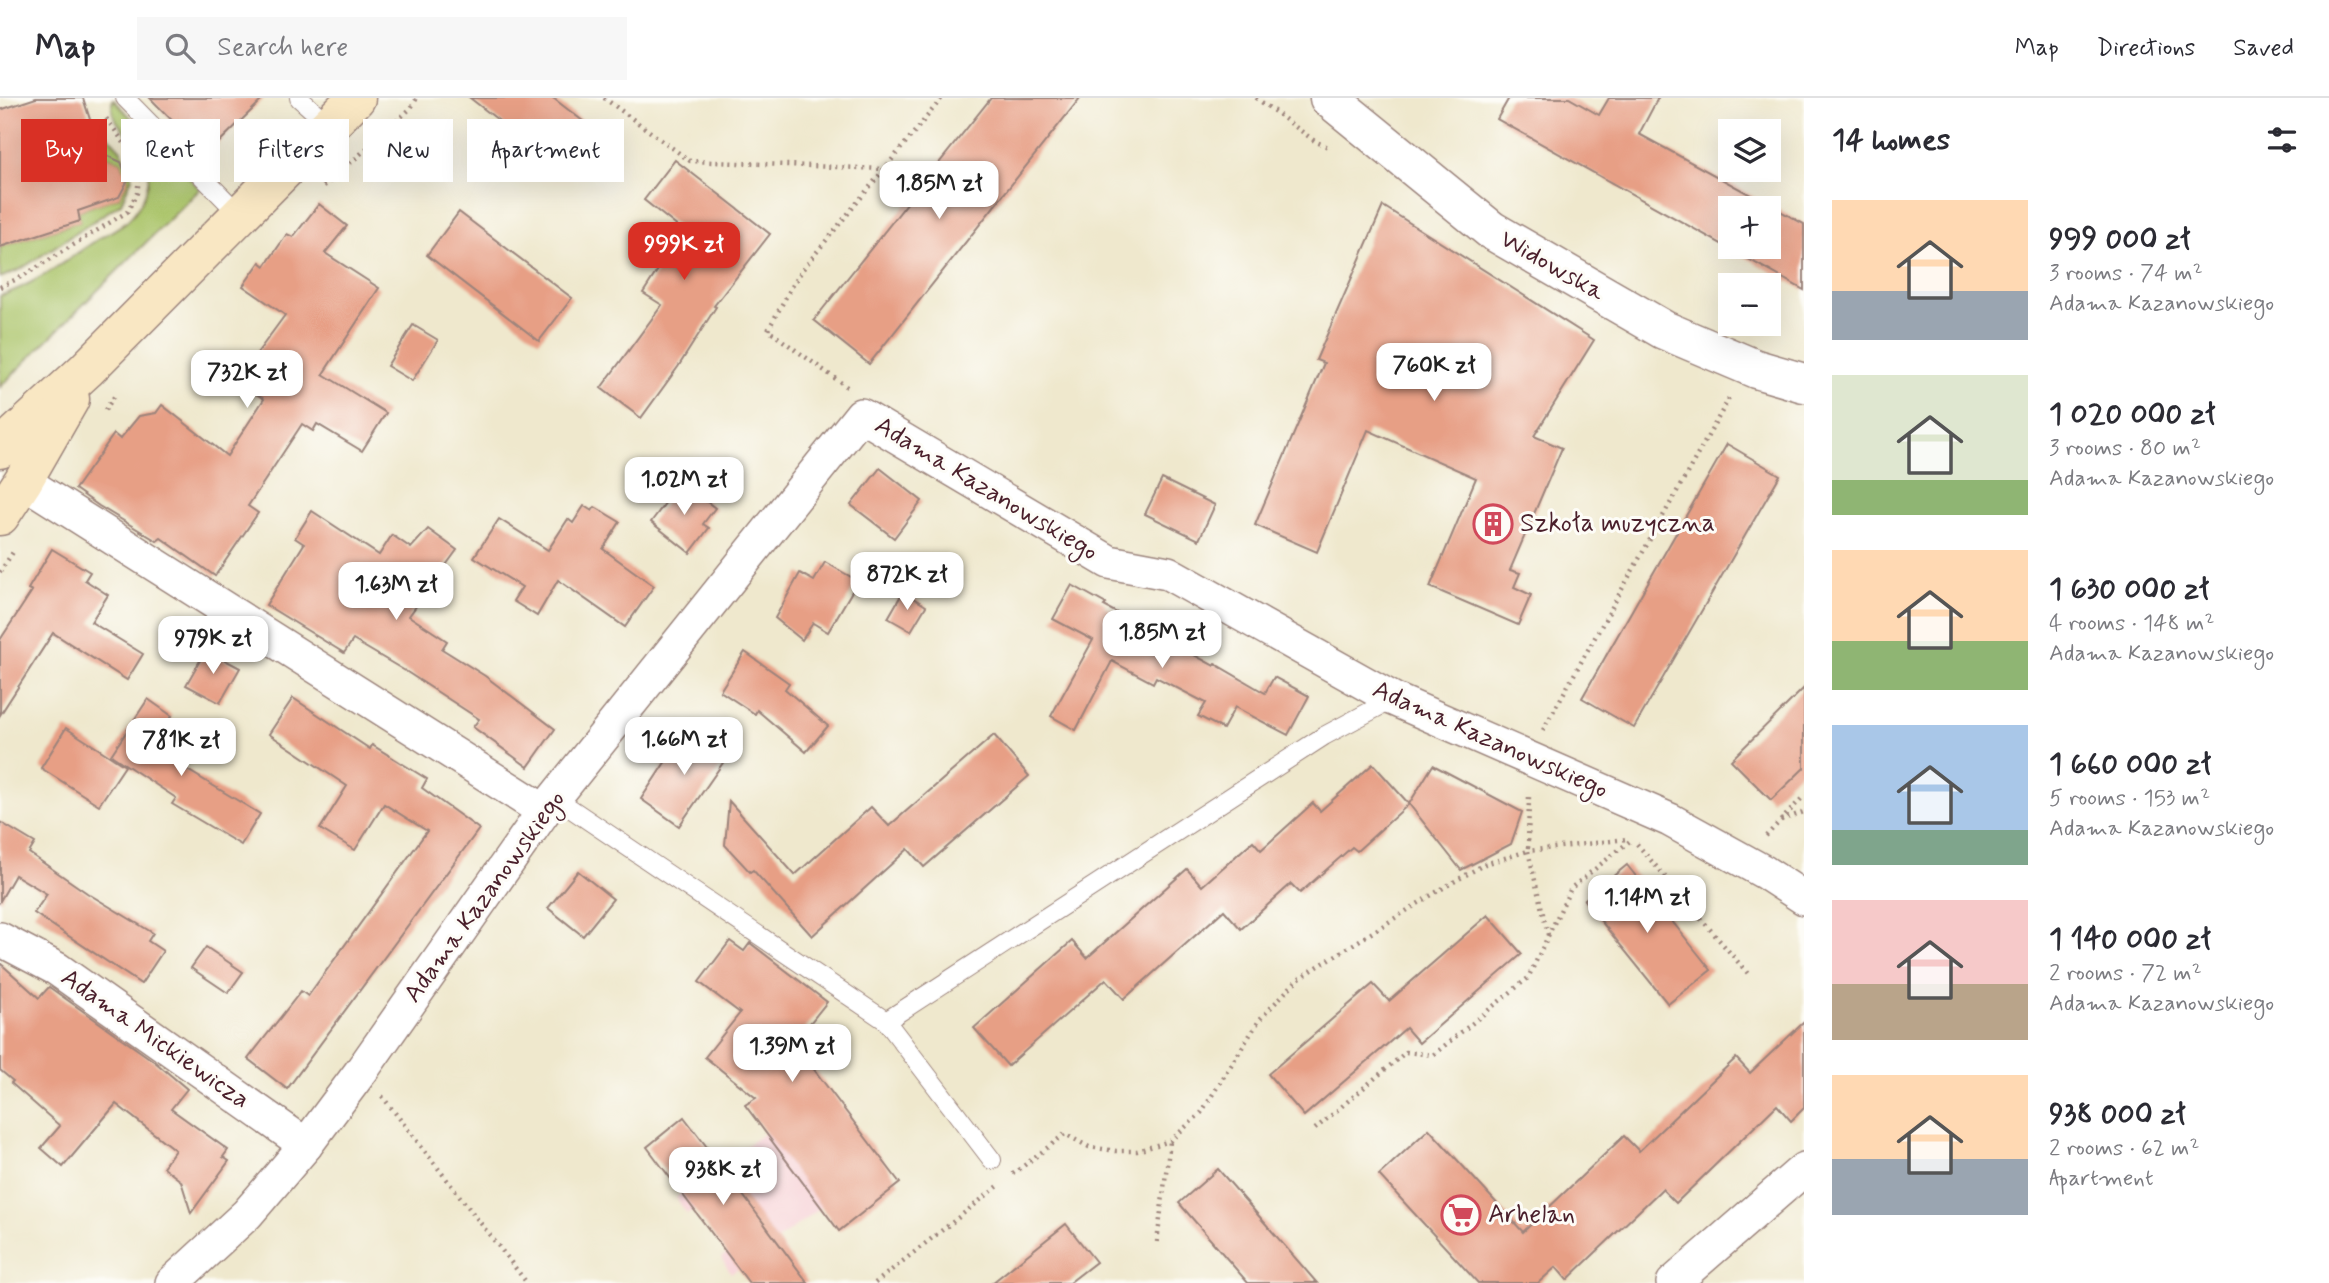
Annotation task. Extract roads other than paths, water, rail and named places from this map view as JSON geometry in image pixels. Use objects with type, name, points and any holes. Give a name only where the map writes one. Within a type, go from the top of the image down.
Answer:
[{"type":"main road","points":[[335,119],[356,98]]},
{"type":"main road","points":[[0,449],[86,370],[271,182]]},
{"type":"main road","points":[[10,528],[23,481],[86,370]]},
{"type":"street","name":"Widowska","points":[[1329,98],[1502,237],[1664,330],[1756,369],[1804,383]]},
{"type":"street","name":"Adama Kazanowskiego","points":[[172,1283],[247,1214],[306,1145],[549,804],[861,415],[1110,562],[1168,573],[1392,699],[1670,820],[1804,898]]},
{"type":"street","points":[[23,481],[549,804]]},
{"type":"street","name":"Adama Mickiewicza","points":[[0,939],[57,969],[306,1145]]},
{"type":"street","points":[[1673,1283],[1804,1169]]},
{"type":"lane","points":[[125,98],[239,214]]},
{"type":"lane","points":[[299,98],[322,119]]},
{"type":"lane","points":[[886,1021],[1324,736],[1392,699]]},
{"type":"lane","points":[[549,804],[886,1021],[992,1160]]},
{"type":"place","name":"Szkoła muzyczna","points":[[1493,524]]},
{"type":"place","name":"Arhelan","points":[[1461,1215]]}]
